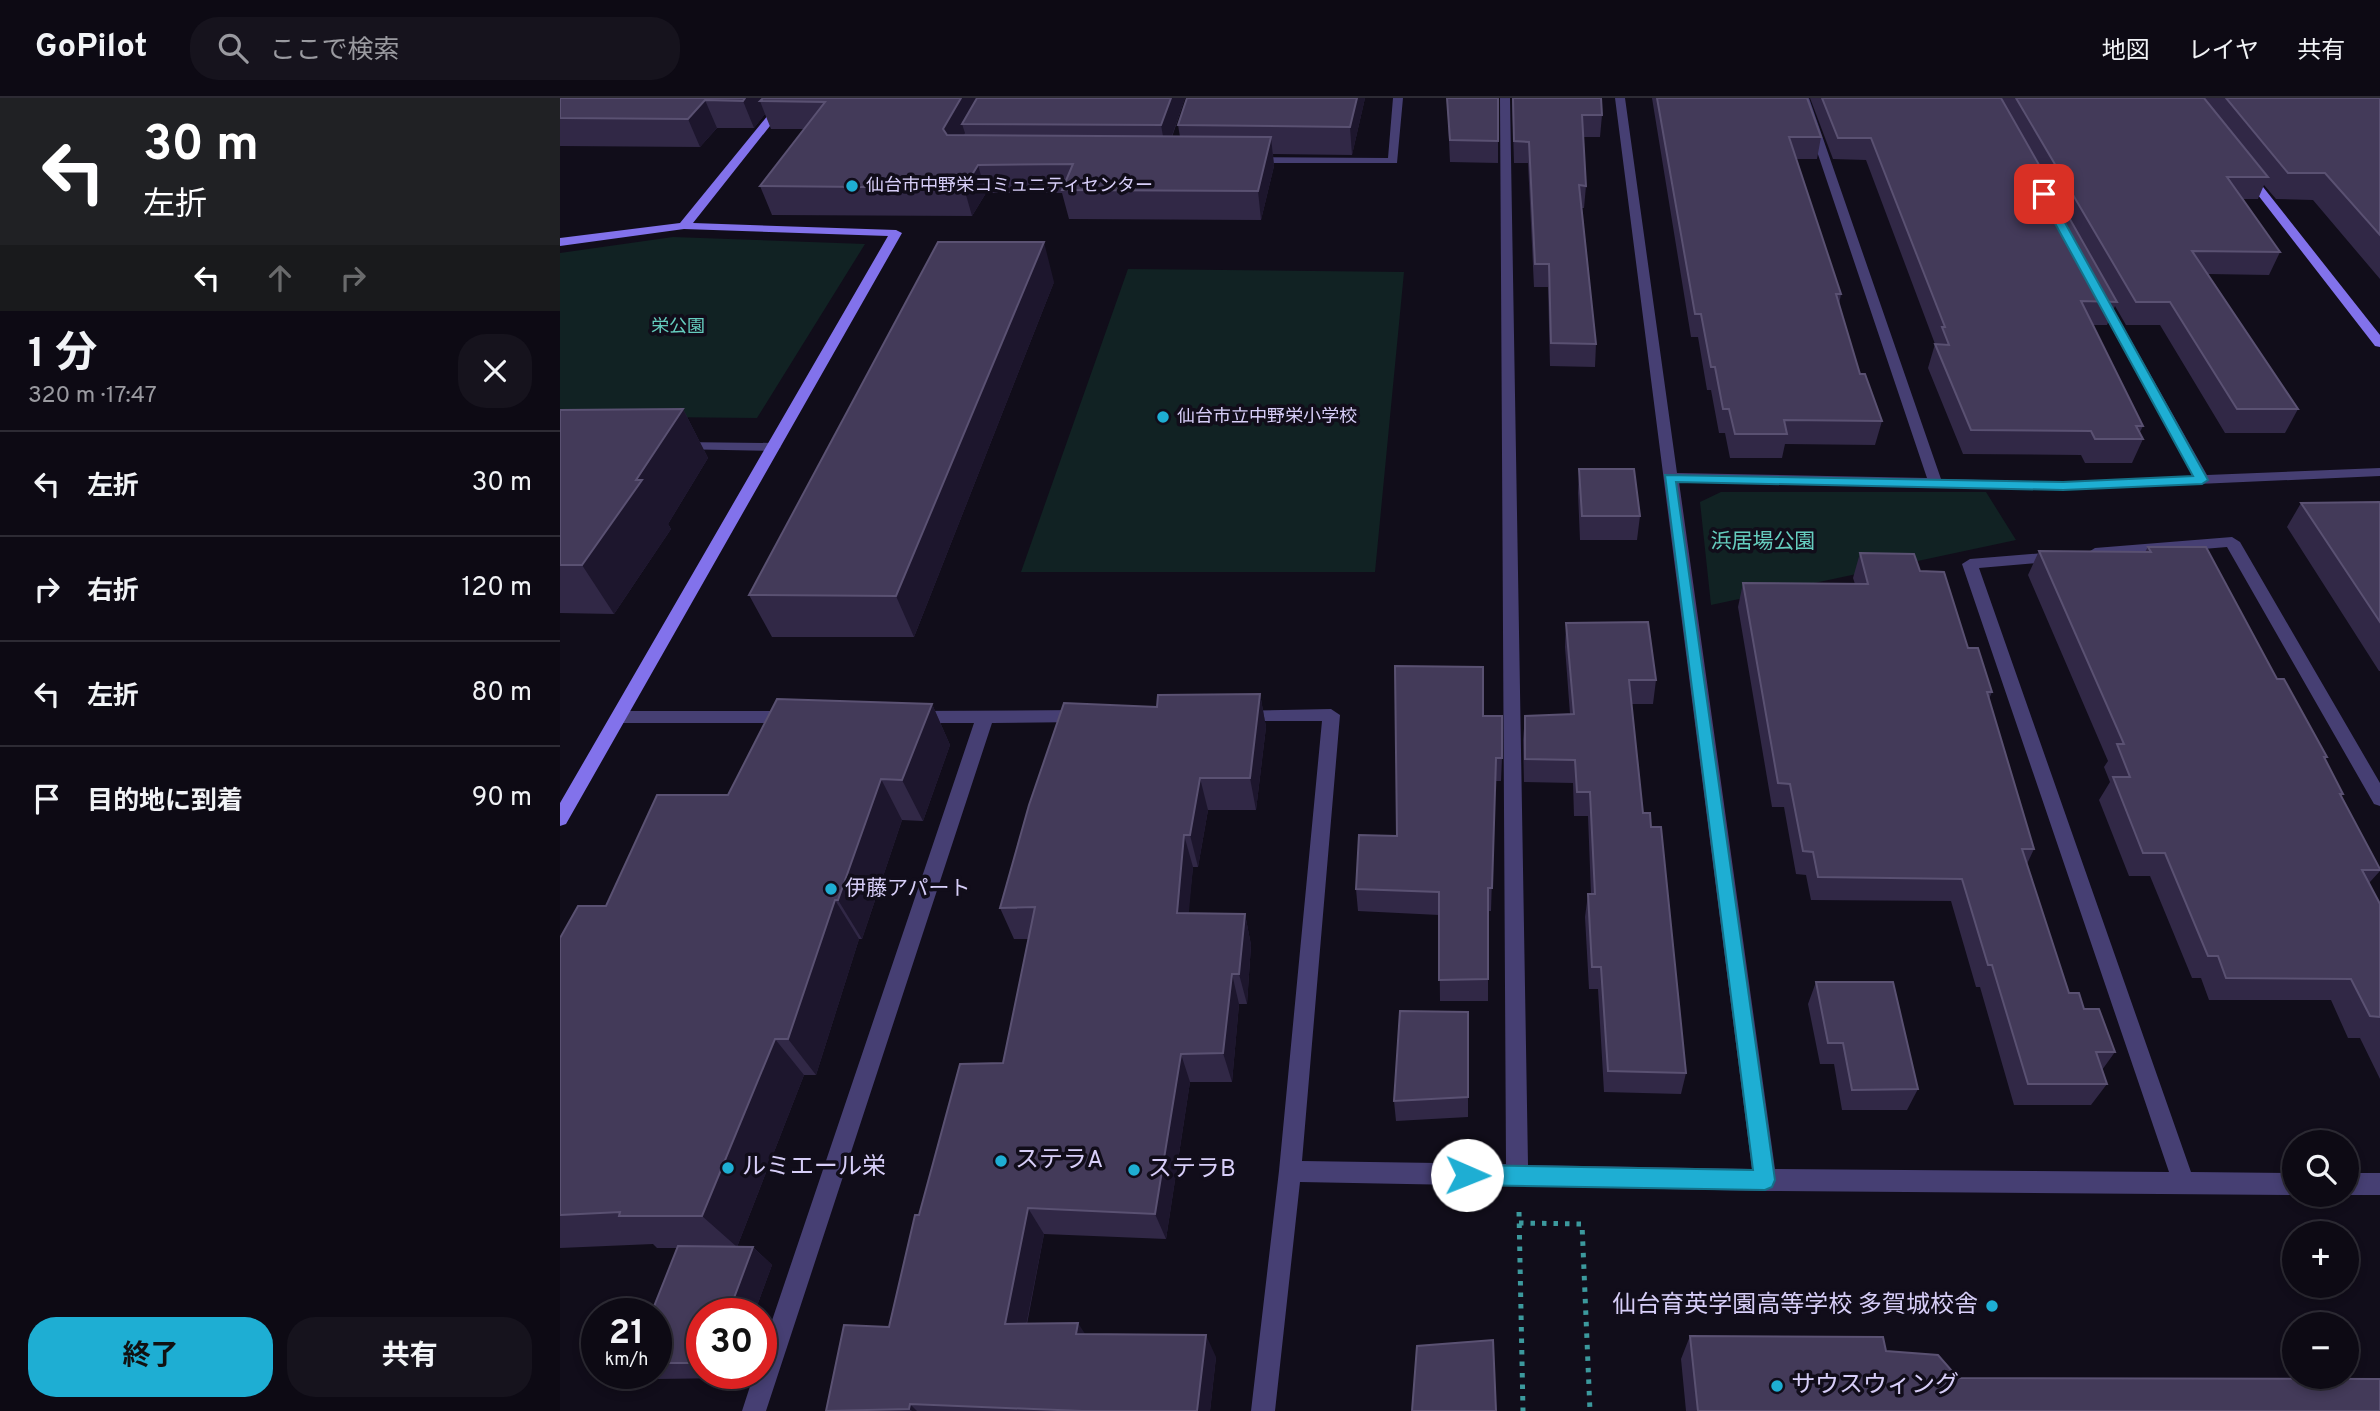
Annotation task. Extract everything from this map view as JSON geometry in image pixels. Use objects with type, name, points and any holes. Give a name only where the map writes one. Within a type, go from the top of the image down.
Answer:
[{"type":"street","points":[[684,226],[787,98]]},
{"type":"street","points":[[1241,160],[1393,161],[1398,98]]},
{"type":"street","points":[[1505,98],[1517,1176]]},
{"type":"street","points":[[1620,98],[1765,1180]]},
{"type":"street","points":[[1804,98],[1934,481]]},
{"type":"street","points":[[2238,162],[2380,342]]},
{"type":"street","points":[[560,242],[684,226],[896,233],[621,717],[560,819]]},
{"type":"street","points":[[2096,289],[2202,480]]},
{"type":"street","points":[[658,445],[774,447]]},
{"type":"street","points":[[1669,477],[2063,486],[2380,472]]},
{"type":"street","points":[[2184,1184],[1970,564],[2232,542],[2380,799]]},
{"type":"street","points":[[1220,715],[1331,715],[1290,1171],[1263,1411]]},
{"type":"street","points":[[901,717],[1096,716]]},
{"type":"street","points":[[621,717],[804,717]]},
{"type":"street","points":[[754,1411],[985,717]]},
{"type":"street","points":[[1290,1171],[1765,1180],[2282,1184]]},
{"type":"street","points":[[2359,1184],[2380,1184]]},
{"type":"path","points":[[1517,1176],[1523,1411]]},
{"type":"path","points":[[1519,1223],[1582,1224],[1590,1411]]},
{"type":"green space","name":"栄公園","points":[[673,237],[865,244],[757,418],[560,416],[560,253]]},
{"type":"green space","points":[[1128,269],[1404,272],[1375,572],[1021,572]]},
{"type":"green space","name":"浜居場公園","points":[[1721,492],[1986,492],[2016,540],[1711,605],[1700,502]]},
{"type":"building","points":[[560,98],[745,98],[743,101],[705,100],[688,119],[560,118]]},
{"type":"building","points":[[763,98],[961,98],[943,129],[947,135],[1271,137],[1258,191],[1062,190],[1073,164],[978,165],[964,188],[760,186],[825,102],[760,101]]},
{"type":"building","points":[[977,98],[1171,98],[1161,125],[962,124]]},
{"type":"building","points":[[1187,98],[1357,98],[1350,127],[1178,125]]},
{"type":"building","points":[[1447,98],[1498,98],[1498,141],[1450,140]]},
{"type":"building","points":[[1513,98],[1601,98],[1602,115],[1582,115],[1586,186],[1579,185],[1596,344],[1551,343],[1549,264],[1535,264],[1529,142],[1514,141]]},
{"type":"building","points":[[1657,98],[1807,98],[1821,137],[1789,137],[1841,294],[1836,294],[1860,374],[1865,374],[1882,421],[1784,420],[1787,434],[1735,434],[1729,409],[1723,409],[1715,367],[1711,367],[1701,314],[1695,314]]},
{"type":"building","points":[[1822,98],[2001,98],[2117,302],[2081,301],[2143,426],[2136,426],[2143,439],[2095,439],[2091,431],[1971,430],[1935,344],[1949,345],[1942,327],[1945,327],[1871,138],[1838,138]]},
{"type":"building","points":[[2016,98],[2204,98],[2268,177],[2227,177],[2280,252],[2192,251],[2298,409],[2237,409],[2170,302],[2136,302]]},
{"type":"building","points":[[2226,98],[2380,98],[2380,235],[2325,173],[2288,173]]},
{"type":"building","points":[[938,242],[1044,242],[896,596],[749,595]]},
{"type":"building","points":[[683,409],[636,480],[642,480],[582,565],[560,565],[560,410]]},
{"type":"building","points":[[1579,469],[1634,469],[1640,516],[1582,516]]},
{"type":"building","points":[[2380,502],[2380,622],[2301,503]]},
{"type":"building","points":[[2148,547],[2206,547],[2277,679],[2284,679],[2327,757],[2324,757],[2343,794],[2340,794],[2380,869],[2362,870],[2380,904],[2380,1017],[2370,1016],[2351,979],[2226,978],[2218,956],[2208,956],[2165,853],[2143,853],[2113,777],[2130,777],[2117,744],[2124,744],[2039,551],[2151,552]]},
{"type":"building","points":[[1860,553],[1914,554],[1920,571],[1944,572],[1968,648],[1978,648],[1992,692],[1987,692],[2034,849],[2022,849],[2069,993],[2079,993],[2084,1009],[2099,1009],[2115,1052],[2096,1052],[2107,1084],[2028,1084],[1992,965],[1988,965],[1962,879],[1818,877],[1813,852],[1803,851],[1790,784],[1778,783],[1743,583],[1868,584]]},
{"type":"building","points":[[1648,622],[1656,680],[1629,680],[1643,813],[1650,813],[1651,827],[1661,827],[1686,1073],[1608,1071],[1601,967],[1592,967],[1588,894],[1595,894],[1590,792],[1577,792],[1575,760],[1525,759],[1525,716],[1574,714],[1566,623]]},
{"type":"building","points":[[1395,666],[1483,667],[1483,716],[1502,716],[1502,758],[1496,758],[1492,888],[1488,888],[1488,979],[1439,980],[1439,892],[1356,889],[1359,835],[1397,836]]},
{"type":"building","points":[[1260,694],[1250,778],[1200,778],[1190,835],[1184,835],[1177,913],[1245,914],[1239,974],[1232,974],[1223,1053],[1181,1054],[1155,1214],[1028,1208],[1005,1324],[1078,1323],[1076,1334],[1206,1335],[1197,1411],[1082,1411],[910,1404],[909,1409],[826,1411],[844,1325],[889,1327],[915,1215],[919,1215],[960,1064],[1003,1063],[1035,907],[1000,908],[1029,805],[1064,703],[1157,707],[1158,695]]},
{"type":"building","points":[[777,699],[932,704],[902,780],[881,779],[838,900],[835,900],[788,1039],[775,1039],[702,1216],[619,1216],[620,1212],[560,1215],[560,938],[578,906],[606,906],[657,795],[728,795]]},
{"type":"building","points":[[1816,982],[1893,982],[1918,1089],[1852,1090],[1843,1043],[1828,1043]]},
{"type":"building","points":[[1400,1011],[1468,1012],[1468,1097],[1394,1101]]},
{"type":"building","points":[[678,1246],[753,1247],[734,1298],[686,1298],[686,1363],[672,1363],[672,1298],[657,1298]]},
{"type":"building","points":[[1690,1336],[1883,1337],[1886,1351],[1938,1355],[1958,1378],[2282,1379],[2282,1389],[2359,1389],[2359,1379],[2380,1379],[2380,1411],[1698,1411]]},
{"type":"building","points":[[1493,1340],[1496,1411],[1412,1411],[1417,1346]]},
{"type":"place","name":"仙台市中野栄コミュニティセンター","points":[[852,186]]},
{"type":"place","name":"仙台市立中野栄小学校","points":[[1163,417]]},
{"type":"place","name":"伊藤アパート","points":[[831,889]]},
{"type":"place","name":"ステラA","points":[[1001,1161]]},
{"type":"place","name":"ルミエール栄","points":[[728,1168]]},
{"type":"place","name":"ステラB","points":[[1134,1170]]},
{"type":"place","name":"仙台育英学園高等学校 多賀城校舎","points":[[1992,1306]]},
{"type":"place","name":"サウスウィング","points":[[1777,1386]]},
{"type":"route","points":[[1467,1175],[1765,1180],[1669,477],[2063,486],[2202,480],[2044,194]]}]
